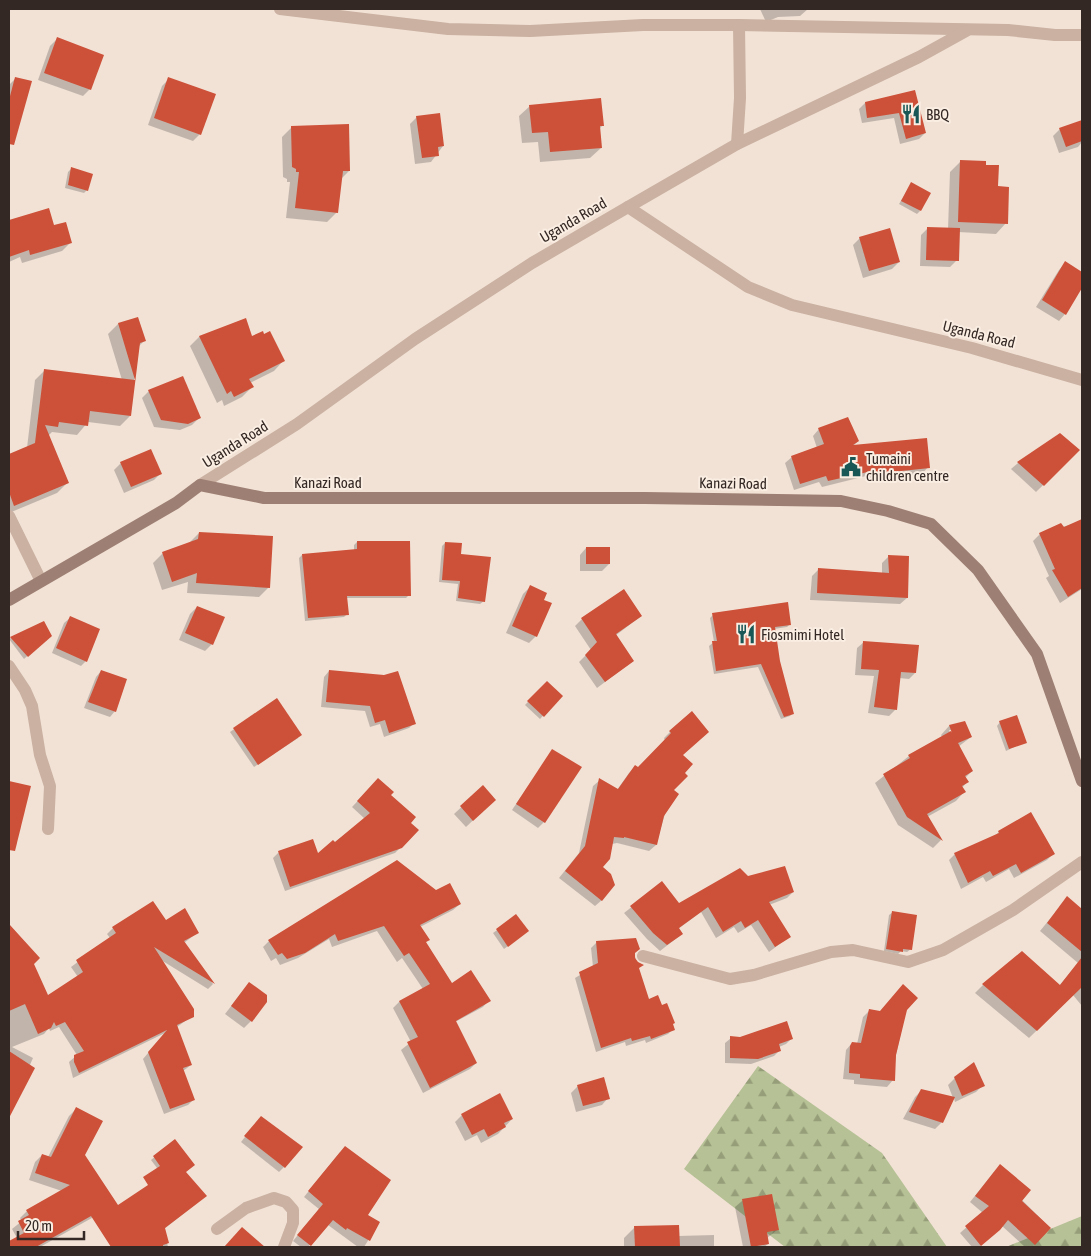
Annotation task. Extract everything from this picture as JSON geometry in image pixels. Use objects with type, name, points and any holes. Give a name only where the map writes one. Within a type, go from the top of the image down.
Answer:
[{"type":"main road","name":"Uganda Road","points":[[9,600],[176,503],[200,485],[229,491]]},
{"type":"main road","name":"Kanazi Road","points":[[229,491],[264,498],[645,498],[841,502],[888,511],[931,524],[978,570],[1037,654],[1082,781]]},
{"type":"street","points":[[280,9],[448,29],[530,31],[643,26],[739,25],[1008,30],[1055,35],[1082,35]]},
{"type":"street","points":[[737,144],[740,98],[739,25]]},
{"type":"street","points":[[628,207],[737,144],[919,57],[966,30]]},
{"type":"street","name":"Uganda Road","points":[[200,485],[297,424],[415,339],[532,263],[628,207],[748,287],[792,305],[972,348],[1082,380]]},
{"type":"street","points":[[9,516],[41,581]]},
{"type":"street","points":[[9,666],[25,690],[32,706],[40,755],[50,786],[48,828]]},
{"type":"street","points":[[643,956],[730,979],[754,975],[831,952],[846,950],[908,962],[943,950],[1013,910],[1082,862]]},
{"type":"street","points":[[217,1229],[246,1208],[274,1198],[286,1202],[293,1210],[293,1224],[284,1247]]},
{"type":"green space","points":[[758,1066],[882,1153],[947,1247],[785,1247],[684,1169]]},
{"type":"green space","points":[[1082,1216],[1082,1247],[1006,1247]]},
{"type":"building","points":[[57,37],[104,55],[91,90],[44,73]]},
{"type":"building","points":[[15,77],[32,81],[14,145],[9,144],[9,100]]},
{"type":"building","points":[[168,77],[216,94],[201,135],[154,118]]},
{"type":"building","name":"BBQ","points":[[915,90],[926,133],[906,139],[899,113],[867,118],[865,102]]},
{"type":"building","points":[[601,98],[604,126],[600,126],[602,148],[550,152],[548,132],[532,133],[529,105]]},
{"type":"building","points":[[440,113],[444,146],[438,147],[439,156],[422,158],[416,116]]},
{"type":"building","points":[[1082,120],[1082,141],[1066,147],[1059,128]]},
{"type":"building","points":[[349,124],[350,171],[343,171],[338,213],[295,208],[299,172],[296,172],[296,169],[292,167],[291,126]]},
{"type":"building","points":[[960,160],[986,161],[986,165],[999,165],[998,186],[1009,187],[1008,224],[958,222]]},
{"type":"building","points":[[71,167],[93,174],[88,191],[68,185]]},
{"type":"building","points":[[911,182],[931,193],[921,211],[901,201]]},
{"type":"building","points":[[49,208],[54,225],[66,222],[72,243],[30,255],[29,250],[9,257],[9,220]]},
{"type":"building","points":[[927,227],[960,228],[959,261],[926,260]]},
{"type":"building","points":[[890,228],[900,262],[869,271],[859,237]]},
{"type":"building","points":[[1065,261],[1082,272],[1082,288],[1066,315],[1042,300]]},
{"type":"building","points":[[138,317],[146,341],[140,343],[131,416],[90,411],[88,426],[59,422],[58,427],[45,425],[69,483],[14,506],[9,492],[9,454],[35,443],[44,369],[135,380],[118,323]]},
{"type":"building","points":[[246,318],[252,336],[263,331],[264,334],[270,331],[285,361],[249,379],[254,387],[234,397],[231,391],[227,394],[199,336]]},
{"type":"building","points":[[183,376],[201,418],[188,424],[161,420],[148,390]]},
{"type":"building","points":[[848,417],[859,441],[853,445],[927,438],[930,468],[872,474],[872,471],[828,481],[826,476],[800,484],[791,456],[824,444],[818,428]]},
{"type":"building","points":[[1060,433],[1080,450],[1044,486],[1017,462]]},
{"type":"building","points":[[151,449],[162,474],[131,487],[120,462]]},
{"type":"building","points":[[1082,519],[1082,588],[1068,597],[1052,570],[1055,569],[1039,533],[1061,523],[1064,527]]},
{"type":"building","points":[[199,532],[273,536],[270,588],[196,583],[197,573],[172,582],[162,552],[198,539]]},
{"type":"building","points":[[357,541],[410,541],[411,596],[347,596],[349,615],[308,618],[302,554],[357,549]]},
{"type":"building","points":[[445,542],[462,543],[461,554],[491,557],[485,602],[458,598],[460,581],[442,580]]},
{"type":"building","points":[[586,547],[610,547],[610,564],[586,564]]},
{"type":"building","points":[[888,555],[909,556],[908,598],[817,593],[818,568],[889,573]]},
{"type":"building","points":[[530,585],[547,593],[544,600],[552,603],[537,637],[512,626]]},
{"type":"building","points":[[624,589],[642,616],[616,634],[634,661],[605,682],[585,655],[597,642],[581,618]]},
{"type":"building","name":"Fiosmimi Hotel","points":[[788,602],[791,625],[775,627],[780,661],[794,714],[784,717],[761,664],[716,671],[712,641],[717,641],[712,613]]},
{"type":"building","points":[[197,606],[225,617],[213,645],[185,633]]},
{"type":"building","points":[[70,616],[100,629],[87,662],[56,648]]},
{"type":"building","points":[[44,621],[52,636],[28,657],[10,637]]},
{"type":"building","points":[[863,641],[919,645],[916,673],[901,672],[897,710],[874,707],[879,670],[861,669]]},
{"type":"building","points":[[101,670],[127,679],[116,712],[88,702]]},
{"type":"building","points":[[329,670],[384,675],[398,671],[416,724],[389,733],[385,720],[375,723],[370,706],[326,702]]},
{"type":"building","points":[[547,681],[563,696],[544,717],[527,701]]},
{"type":"building","points":[[277,698],[302,735],[258,765],[233,728]]},
{"type":"building","points":[[692,711],[709,732],[683,755],[693,764],[685,773],[688,776],[674,790],[679,794],[664,816],[657,845],[624,837],[614,837],[610,859],[603,867],[611,874],[615,885],[602,901],[565,871],[585,846],[599,778],[618,789],[635,765],[638,767],[671,733],[669,731]]},
{"type":"building","points":[[1017,715],[1027,743],[1009,749],[999,721]]},
{"type":"building","points":[[965,721],[972,737],[958,743],[973,771],[965,776],[969,782],[962,786],[966,792],[927,814],[943,841],[907,817],[883,774],[910,758],[908,755],[951,731],[952,733],[949,725]]},
{"type":"building","points":[[552,749],[582,767],[545,823],[516,804]]},
{"type":"building","points":[[378,778],[394,792],[391,795],[416,817],[411,823],[419,830],[402,848],[290,887],[278,851],[313,839],[318,853],[333,840],[335,842],[370,813],[357,801]]},
{"type":"building","points":[[9,781],[31,786],[15,851],[9,850]]},
{"type":"building","points":[[483,785],[496,800],[473,821],[460,806]]},
{"type":"building","points":[[1031,812],[1055,854],[1021,873],[1016,864],[993,876],[990,871],[968,883],[954,853],[999,833],[998,831]]},
{"type":"building","points":[[397,860],[436,890],[450,883],[461,904],[420,925],[430,940],[426,942],[452,983],[471,970],[491,1001],[456,1021],[477,1063],[430,1088],[407,1042],[418,1037],[399,1001],[430,984],[409,953],[404,956],[384,926],[338,941],[335,934],[305,953],[287,959],[282,953],[278,955],[268,940]]},
{"type":"building","points":[[785,866],[794,892],[769,902],[791,937],[775,947],[758,920],[745,928],[741,921],[723,932],[708,907],[679,928],[683,934],[667,945],[653,933],[630,906],[662,881],[679,903],[740,868],[748,876]]},
{"type":"building","points":[[1067,896],[1082,909],[1082,952],[1047,923]]},
{"type":"building","points":[[153,901],[166,920],[185,908],[199,933],[184,941],[215,984],[154,947],[194,1009],[194,1017],[177,1025],[192,1065],[183,1068],[195,1100],[170,1109],[148,1052],[167,1030],[79,1073],[74,1062],[74,1055],[84,1051],[65,1022],[56,1026],[54,1022],[51,1028],[38,1034],[25,1004],[9,1011],[9,924],[40,958],[34,964],[48,995],[83,972],[76,960],[116,933],[112,927]]},
{"type":"building","points":[[892,911],[917,915],[912,950],[903,949],[903,952],[886,949]]},
{"type":"building","points":[[516,914],[529,931],[508,947],[496,929]]},
{"type":"building","points":[[636,938],[640,949],[635,953],[635,958],[644,965],[639,968],[649,999],[658,995],[662,1005],[667,1003],[675,1023],[673,1024],[675,1030],[651,1039],[650,1036],[632,1041],[631,1038],[601,1048],[579,972],[598,963],[596,941]]},
{"type":"building","points":[[1022,951],[1060,985],[1082,957],[1082,987],[1037,1031],[982,984]]},
{"type":"building","points":[[249,982],[267,995],[267,1002],[252,1022],[231,1006]]},
{"type":"building","points":[[903,984],[918,998],[907,1010],[896,1055],[895,1081],[860,1078],[860,1074],[849,1073],[850,1046],[852,1042],[861,1043],[869,1009],[880,1011]]},
{"type":"building","points":[[787,1021],[793,1039],[779,1044],[781,1051],[758,1059],[730,1058],[730,1036],[740,1037]]},
{"type":"building","points":[[9,1051],[35,1068],[9,1118]]},
{"type":"building","points":[[974,1062],[985,1086],[962,1096],[954,1077]]},
{"type":"building","points":[[604,1077],[610,1099],[583,1106],[577,1085]]},
{"type":"building","points":[[921,1089],[955,1097],[943,1123],[909,1112]]},
{"type":"building","points":[[500,1093],[513,1119],[504,1123],[506,1127],[488,1137],[484,1129],[472,1135],[461,1114]]},
{"type":"building","points":[[76,1107],[103,1121],[85,1155],[118,1205],[148,1185],[143,1177],[160,1166],[153,1156],[175,1139],[195,1165],[186,1172],[207,1196],[165,1228],[169,1243],[163,1245],[163,1247],[111,1247],[91,1216],[36,1247],[9,1247],[9,1241],[24,1233],[18,1221],[29,1215],[26,1210],[70,1185],[35,1173],[42,1154],[51,1157]]},
{"type":"building","points":[[261,1116],[303,1147],[285,1168],[244,1136]]},
{"type":"building","points":[[345,1146],[391,1180],[368,1215],[380,1222],[370,1241],[347,1228],[346,1230],[333,1220],[311,1246],[297,1235],[323,1204],[308,1191]]},
{"type":"building","points":[[1000,1164],[1031,1190],[1022,1201],[1051,1228],[1035,1245],[1008,1220],[1000,1230],[981,1246],[965,1226],[989,1206],[975,1196]]},
{"type":"building","points":[[772,1194],[779,1230],[767,1232],[769,1244],[751,1247],[742,1199]]},
{"type":"building","points":[[679,1225],[680,1247],[635,1247],[634,1226]]},
{"type":"building","points":[[242,1227],[265,1247],[224,1247]]},
{"type":"place","name":"BBQ","points":[[911,114]]},
{"type":"place","name":"Tumaini children centre","points":[[851,467]]},
{"type":"place","name":"Fiosmimi Hotel","points":[[746,634]]}]
